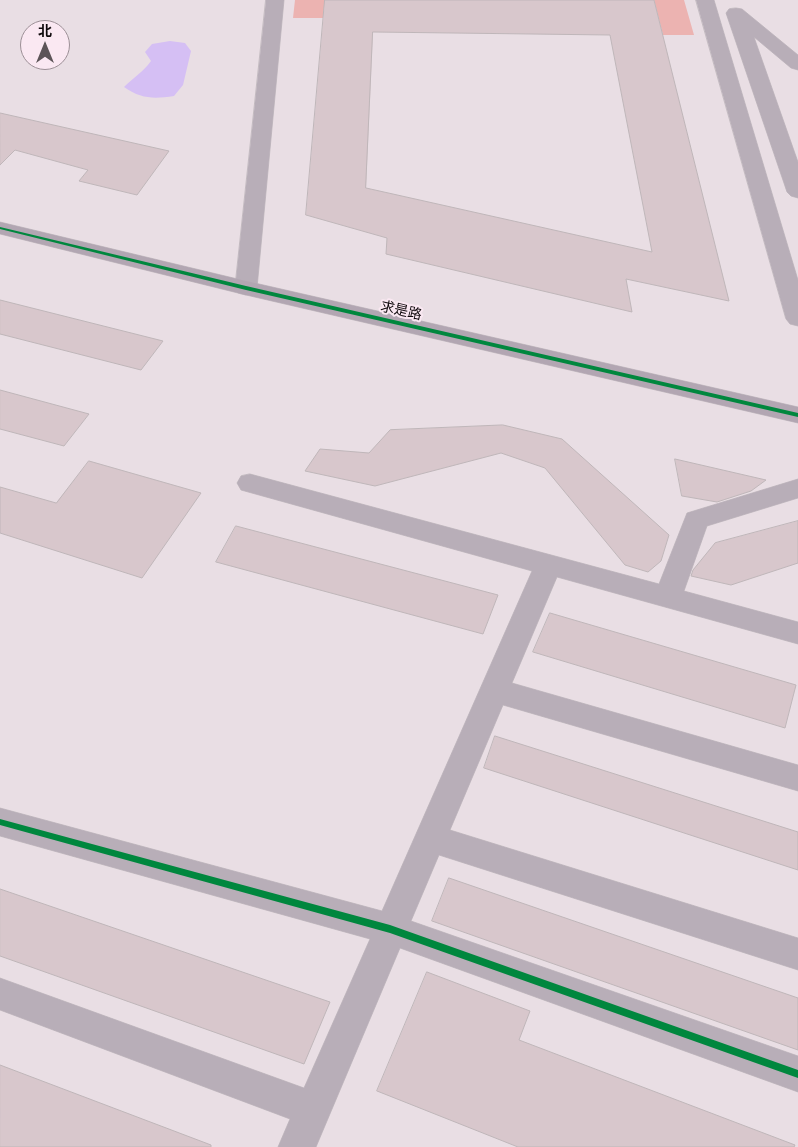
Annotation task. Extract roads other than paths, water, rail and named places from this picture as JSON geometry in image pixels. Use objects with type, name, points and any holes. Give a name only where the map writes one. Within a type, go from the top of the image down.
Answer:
[{"type":"main road","name":"求是路","points":[[0,228],[246,288],[798,415]]},
{"type":"street","points":[[246,288],[275,0]]},
{"type":"street","points":[[705,0],[798,319]]},
{"type":"street","points":[[731,6],[798,64]]},
{"type":"street","points":[[731,6],[798,192]]},
{"type":"street","points":[[250,482],[798,633]]},
{"type":"street","points":[[668,597],[696,520],[798,488]]},
{"type":"street","points":[[297,1147],[549,564]]},
{"type":"street","points":[[494,690],[798,778]]},
{"type":"street","points":[[4,831],[390,929],[798,1074]]},
{"type":"street","points":[[430,838],[798,954]]},
{"type":"street","points":[[0,994],[312,1109]]}]
